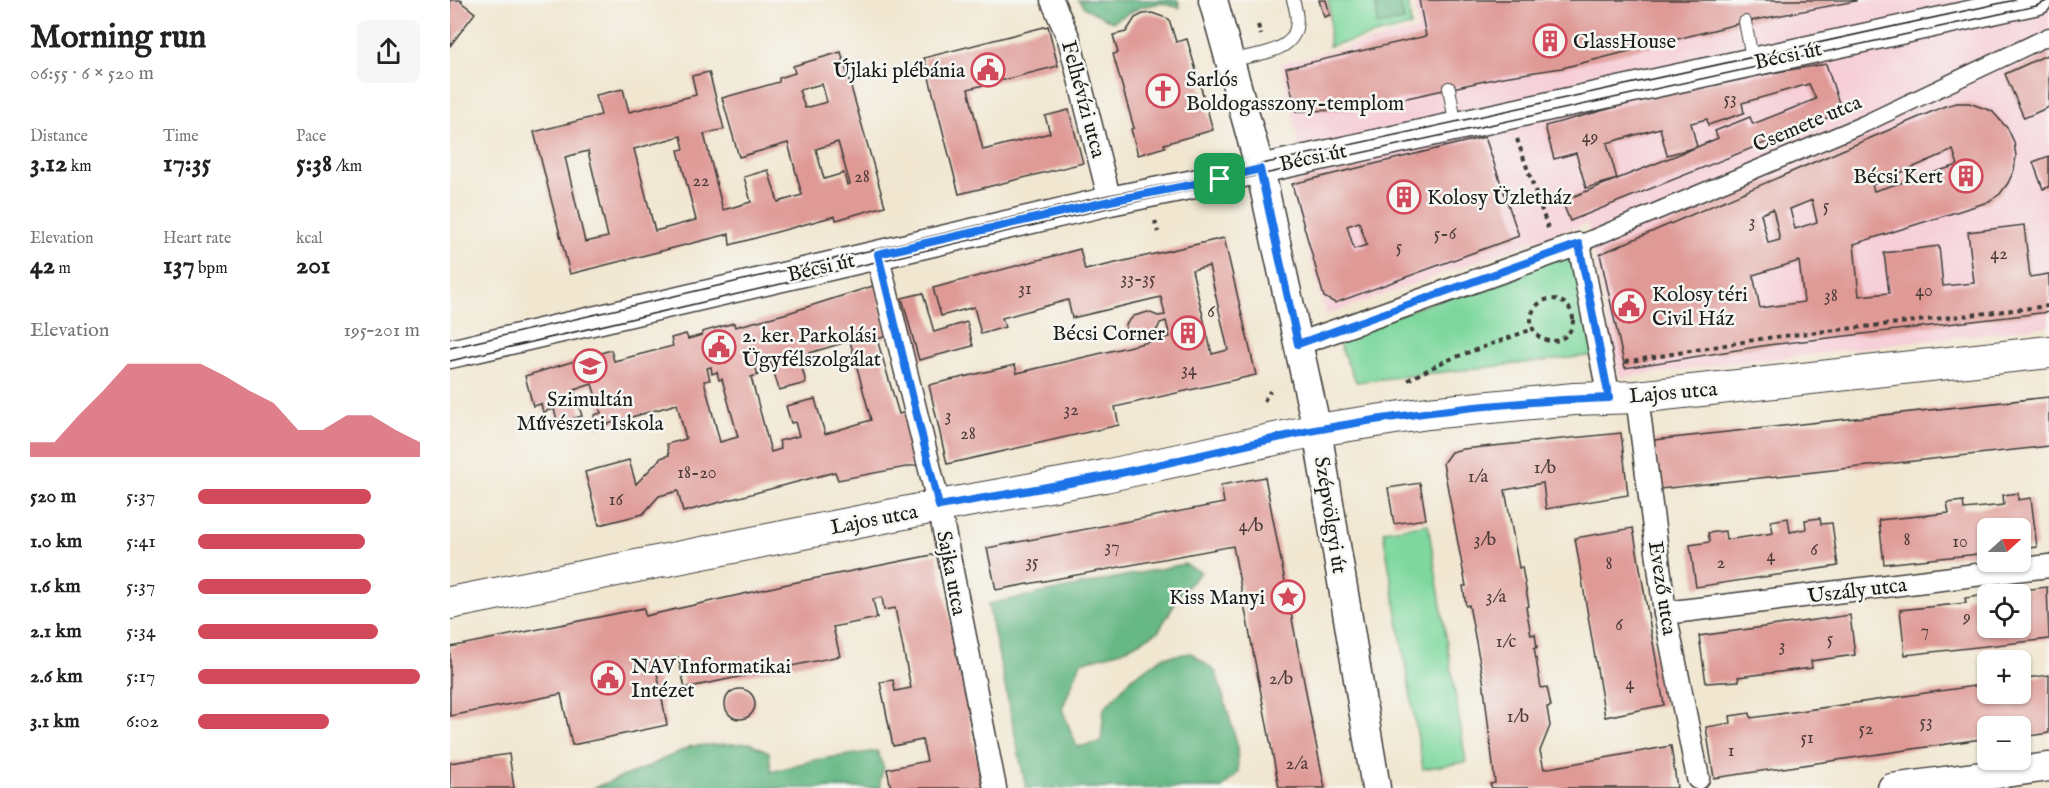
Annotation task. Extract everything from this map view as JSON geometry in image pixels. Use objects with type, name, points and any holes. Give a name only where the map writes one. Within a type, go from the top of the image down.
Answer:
[{"type":"main road","name":"Lajos utca","points":[[450,603],[939,506],[1105,476],[1317,430],[1428,412],[1574,399],[1623,398],[2049,352]]},
{"type":"street","name":"Felhévízi utca","points":[[1052,0],[1069,39],[1110,201]]},
{"type":"street","name":"Szépvölgyi út","points":[[1212,0],[1260,169],[1317,430],[1376,788]]},
{"type":"street","name":"Bécsi út","points":[[450,354],[1110,201],[2038,0]]},
{"type":"street","name":"Csemete utca","points":[[1579,244],[1864,124],[2049,36]]},
{"type":"street","points":[[1298,344],[1579,244]]},
{"type":"street","name":"Evező utca","points":[[1579,244],[1623,398],[1698,778]]},
{"type":"street","name":"Sajka utca","points":[[878,254],[939,506],[995,788]]},
{"type":"street","name":"Uszály utca","points":[[1665,613],[2049,566]]},
{"type":"street","points":[[1892,788],[2049,767]]},
{"type":"lane","points":[[1230,61],[1283,46],[1293,38],[1298,26],[1293,0]]},
{"type":"lane","points":[[1745,22],[1753,62]]},
{"type":"lane","points":[[1449,88],[1456,127]]},
{"type":"path","points":[[1521,150],[1556,252]]},
{"type":"path","points":[[1155,220],[1158,232]]},
{"type":"path","points":[[1544,301],[1563,302],[1572,313],[1572,326],[1564,337],[1557,340],[1544,339],[1533,329],[1534,310],[1544,301]]},
{"type":"path","points":[[1618,368],[1624,362],[1767,338],[2049,306]]},
{"type":"path","points":[[1408,380],[1445,362],[1533,329]]},
{"type":"path","points":[[1264,401],[1270,391]]},
{"type":"shaded area","points":[[1414,0],[2049,0],[2049,326],[1620,377],[1587,224],[1326,315],[1289,183],[1306,177],[1281,63],[1418,30]]},
{"type":"green space","points":[[1078,0],[1178,0],[1180,8],[1161,3],[1141,7],[1112,22],[1085,8]]},
{"type":"green space","points":[[1328,0],[1408,0],[1411,26],[1329,46]]},
{"type":"green space","points":[[1376,0],[1400,0],[1404,21],[1377,25]]},
{"type":"green space","points":[[1564,255],[1576,263],[1595,355],[1356,382],[1336,337]]},
{"type":"green space","points":[[1428,524],[1466,762],[1423,769],[1383,531]]},
{"type":"green space","points":[[1184,564],[1201,572],[1181,593],[1158,632],[1122,651],[1081,662],[1062,709],[1077,747],[1101,742],[1104,708],[1133,677],[1163,657],[1191,653],[1216,672],[1237,743],[1238,773],[1222,788],[1026,788],[988,604]]},
{"type":"green space","points":[[750,743],[769,752],[771,772],[814,760],[877,751],[884,768],[880,780],[881,788],[593,788],[645,768],[691,746]]},
{"type":"building","points":[[450,0],[462,0],[461,2],[475,13],[450,46]]},
{"type":"building","points":[[1319,0],[1326,0],[1330,15],[1324,17]]},
{"type":"building","name":"GlassHouse","points":[[1419,0],[1856,1],[1745,22],[1562,68],[1503,77],[1352,110],[1296,111],[1286,68],[1426,36]]},
{"type":"building","name":"Sarlós Boldogasszony-templom","points":[[1152,13],[1169,19],[1176,42],[1187,39],[1213,130],[1164,144],[1165,147],[1138,155],[1131,129],[1134,128],[1113,54],[1118,53],[1113,35],[1126,32],[1135,18]]},
{"type":"building","points":[[1048,26],[1058,66],[968,89],[983,150],[1050,133],[1045,116],[1069,110],[1083,163],[959,194],[924,58]]},
{"type":"building","points":[[841,52],[885,206],[836,220],[835,216],[730,245],[729,234],[570,274],[534,132],[601,115],[596,95],[623,89],[629,112],[696,95],[692,76],[709,72],[724,129],[704,134],[723,210],[751,202],[744,177],[768,170],[778,202],[802,195],[788,143],[739,157],[722,98],[779,82],[779,78],[795,73],[793,66]],"holes":[[[822,84],[827,102],[805,108],[799,90]],[[681,136],[684,149],[678,150],[696,220],[655,231],[634,149]],[[838,142],[850,184],[847,185],[844,173],[824,179],[816,149]],[[588,151],[608,237],[585,242],[565,157]]]},
{"type":"building","points":[[2049,54],[2049,107],[2024,118],[2005,74]]},
{"type":"building","points":[[1826,64],[1842,112],[1570,221],[1562,201],[1617,179],[1586,188],[1576,153],[1554,159],[1545,126],[1698,85]],"holes":[[[1809,84],[1816,99],[1753,124],[1750,117],[1715,131],[1718,138],[1697,147],[1691,123],[1707,119],[1708,125],[1744,113],[1742,103]],[[1660,128],[1667,155],[1697,147],[1617,179],[1607,143]]]},
{"type":"building","points":[[1969,103],[1992,111],[2008,129],[2014,142],[2016,156],[2014,170],[2000,194],[1988,202],[1854,244],[1859,296],[1889,293],[1884,253],[1939,246],[1943,286],[1974,283],[1968,232],[2024,225],[2030,277],[2049,274],[2049,312],[1768,345],[1625,368],[1600,254],[1945,106]],"holes":[[[1953,150],[1958,165],[1874,191],[1872,185]],[[1812,200],[1817,222],[1795,229],[1790,209]],[[1773,209],[1780,240],[1768,243],[1761,214]],[[1799,261],[1804,302],[1760,308],[1753,275]]]},
{"type":"building","points":[[1485,137],[1519,236],[1335,303],[1324,297],[1292,184]],"holes":[[[1359,222],[1367,245],[1354,249],[1347,226]]]},
{"type":"building","points":[[2049,156],[2049,187],[2043,189],[2033,162]]},
{"type":"building","points":[[1224,238],[1256,375],[1115,407],[1119,425],[947,464],[929,385],[1015,365],[1017,373],[1170,337],[1166,321],[1160,323],[1152,335],[1140,338],[1126,332],[1126,324],[1134,316],[1148,312],[1158,316],[1165,315],[1161,297],[1072,318],[1068,300],[1002,318],[1005,327],[981,334],[974,307],[941,316],[933,288],[1080,249],[1085,270]],"holes":[[[1209,266],[1228,350],[1212,354],[1192,270]]]},
{"type":"building","points":[[876,285],[887,336],[877,339],[899,414],[909,411],[922,464],[838,480],[835,472],[683,512],[678,491],[659,496],[643,514],[599,525],[585,472],[629,460],[636,484],[661,458],[669,455],[667,444],[686,439],[677,404],[597,427],[594,415],[601,413],[592,384],[574,390],[582,416],[558,423],[554,409],[543,412],[541,404],[533,406],[525,376],[611,350],[614,361],[673,346],[671,338],[686,334],[688,339],[702,335],[702,332],[734,323],[735,327]],"holes":[[[850,341],[871,420],[825,434],[815,399],[786,406],[791,423],[795,422],[799,436],[779,441],[781,449],[771,452],[751,377],[758,375],[755,366],[771,362],[779,390],[806,383],[799,356]],[[711,367],[712,374],[717,372],[719,380],[722,379],[738,437],[720,442],[704,381],[710,380],[707,368]]]},
{"type":"building","points":[[923,293],[934,332],[967,322],[973,346],[919,360],[902,298]]},
{"type":"building","points":[[2049,397],[2049,446],[1660,489],[1654,440]]},
{"type":"building","points":[[1621,433],[1628,495],[1546,509],[1543,483],[1505,490],[1519,568],[1522,567],[1529,606],[1526,607],[1531,635],[1535,634],[1537,648],[1534,648],[1541,688],[1547,687],[1551,706],[1547,707],[1550,726],[1540,751],[1544,769],[1671,746],[1677,788],[1492,788],[1490,784],[1495,783],[1483,679],[1469,605],[1466,606],[1463,586],[1466,586],[1443,463],[1451,452],[1463,449]]},
{"type":"building","points":[[1265,477],[1325,788],[1279,788],[1233,546],[996,590],[987,548],[1224,503],[1221,485]]},
{"type":"building","points":[[1420,483],[1426,519],[1394,524],[1388,488]]},
{"type":"building","points":[[2018,493],[2018,500],[2031,498],[2037,547],[2031,548],[2031,518],[1977,518],[1977,554],[1884,564],[1879,520],[1949,513],[1947,503],[1963,501],[1964,509],[2004,505],[2003,495]]},
{"type":"building","points":[[1788,518],[1790,532],[1806,529],[1805,520],[1820,518],[1821,524],[1832,523],[1838,566],[1696,587],[1690,545],[1710,542],[1708,533],[1725,531],[1726,540],[1773,533],[1771,521]]},
{"type":"building","points":[[1633,528],[1664,705],[1605,717],[1575,538]]},
{"type":"building","points":[[937,554],[983,788],[891,788],[887,769],[927,761],[922,740],[893,746],[880,682],[893,680],[895,691],[911,688],[895,608],[884,610],[882,597],[873,599],[877,618],[833,627],[840,656],[685,688],[678,657],[655,662],[667,725],[572,745],[561,694],[450,716],[450,647],[644,608],[645,616]]},
{"type":"building","points":[[2047,587],[2049,639],[1905,655],[1900,610],[1966,603],[1965,598],[1977,596],[1977,638],[2031,638],[2031,589]]},
{"type":"building","points":[[1850,615],[1855,655],[1811,661],[1812,668],[1738,677],[1739,681],[1706,683],[1699,636]]},
{"type":"building","points":[[2049,675],[2049,733],[2031,736],[2031,716],[1977,716],[1977,740],[1714,778],[1706,727],[1731,723],[1730,716],[1750,713],[1751,718],[1977,686],[1977,704],[2031,704],[2031,677]]},
{"type":"building","points":[[740,689],[750,694],[755,704],[750,714],[740,719],[730,714],[725,704],[730,694]]},
{"type":"building","points":[[509,754],[514,788],[450,788],[450,763]]},
{"type":"tram line","points":[[1257,165],[2015,0]]},
{"type":"tram line","points":[[450,361],[1112,207],[2036,6],[2049,0]]},
{"type":"tram line","points":[[450,348],[1109,195],[1217,175]]},
{"type":"place","name":"GlassHouse","points":[[1550,41]]},
{"type":"place","name":"Újlaki plébánia","points":[[988,70]]},
{"type":"place","name":"Sarlós Boldogasszony-templom","points":[[1163,91]]},
{"type":"place","name":"Bécsi Kert","points":[[1966,176]]},
{"type":"place","name":"Kolosy Üzletház","points":[[1404,197]]},
{"type":"place","name":"Kolosy téri Civil Ház","points":[[1629,306]]},
{"type":"place","name":"Bécsi Corner","points":[[1188,333]]},
{"type":"place","name":"2. ker. Parkolási Ügyfélszolgálat","points":[[719,347]]},
{"type":"place","name":"Szimultán Művészeti Iskola","points":[[590,366]]},
{"type":"place","name":"Kiss Manyi","points":[[1288,597]]},
{"type":"place","name":"NAV Informatikai Intézet","points":[[608,678]]},
{"type":"route","points":[[1260,169],[1298,344],[1579,244],[1609,398],[1428,412],[1317,430],[1105,476],[939,506],[878,254],[1110,201],[1220,179],[1260,169]]}]
